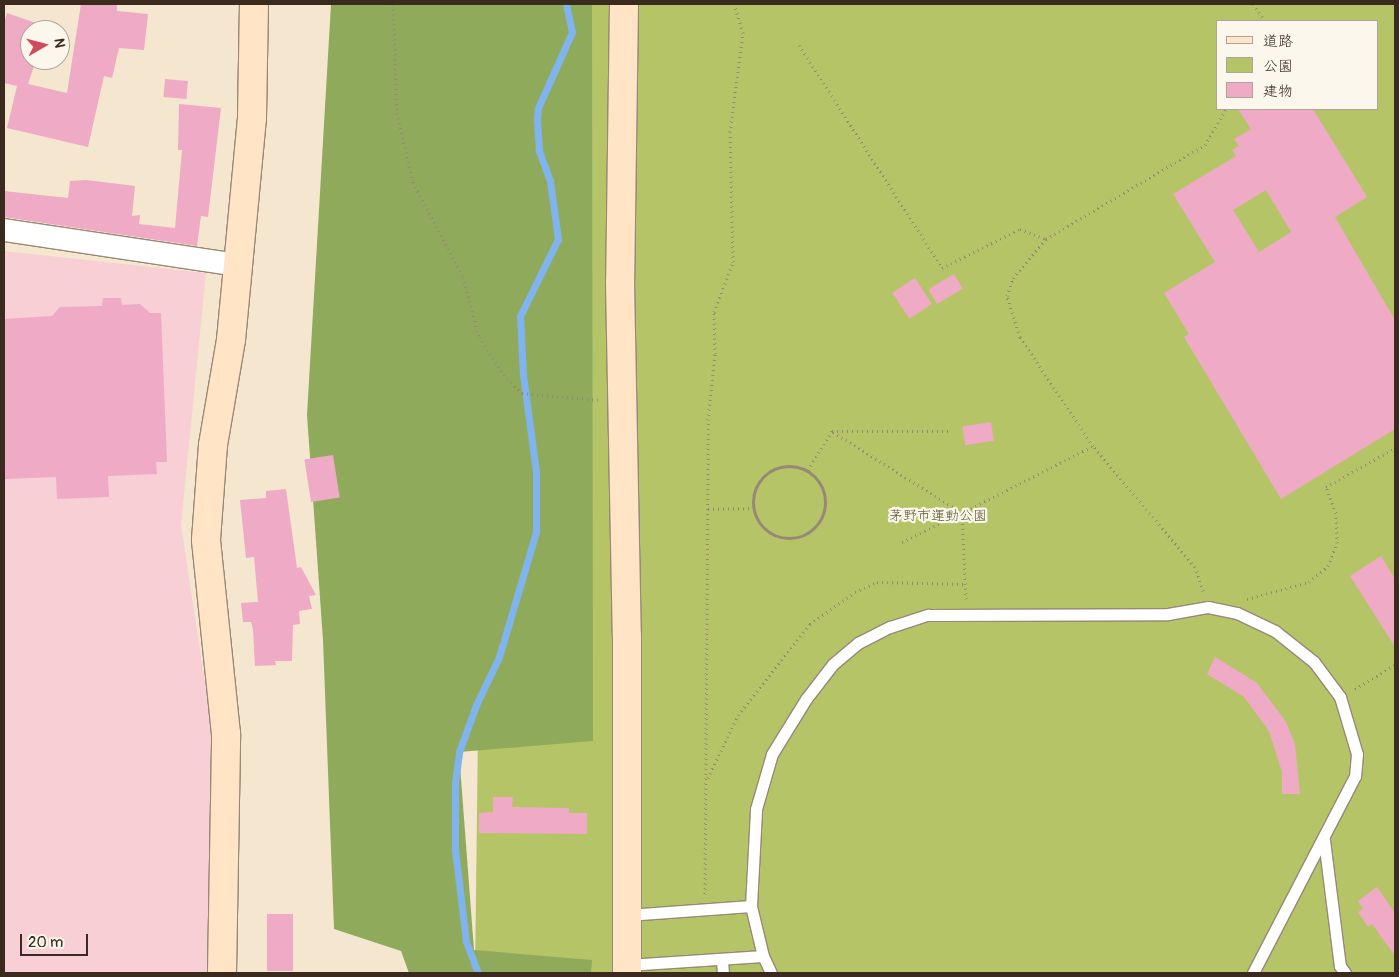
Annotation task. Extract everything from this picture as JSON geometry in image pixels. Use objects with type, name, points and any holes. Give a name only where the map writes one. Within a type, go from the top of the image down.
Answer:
[{"type":"street","points":[[222,973],[226,734],[206,540],[213,446],[231,340],[252,117],[254,4]]},
{"type":"street","points":[[624,4],[620,282],[627,636],[627,969]]},
{"type":"street","points":[[4,230],[237,265]]},
{"type":"lane","points":[[771,973],[763,956],[750,906],[756,809],[772,754],[806,699],[833,664],[858,643],[890,627],[928,615],[1168,614],[1208,606],[1237,612],[1275,631],[1314,662],[1340,697],[1357,754],[1355,776],[1324,840],[1253,973]]},
{"type":"lane","points":[[1324,840],[1340,966],[1345,973]]},
{"type":"lane","points":[[627,915],[750,906]]},
{"type":"lane","points":[[627,969],[763,956]]},
{"type":"lane","points":[[722,960],[723,973]]},
{"type":"path","points":[[393,4],[396,113],[413,182],[463,278],[479,337],[507,379],[522,393],[600,400]]},
{"type":"path","points":[[706,896],[708,420],[715,354],[714,312],[733,262],[730,132],[743,34],[734,4]]},
{"type":"path","points":[[1253,4],[1264,20]]},
{"type":"path","points":[[799,45],[942,268],[1020,229],[1046,239]]},
{"type":"path","points":[[1208,606],[1195,567],[1093,446],[1020,337],[1007,296],[1013,278],[1046,239],[1205,145],[1225,110]]},
{"type":"path","points":[[832,431],[952,430]]},
{"type":"path","points":[[832,431],[962,512]]},
{"type":"path","points":[[808,470],[832,431]]},
{"type":"path","points":[[902,542],[1093,446]]},
{"type":"path","points":[[1245,600],[1309,582],[1328,566],[1337,543],[1336,513],[1326,487],[1395,448]]},
{"type":"path","points":[[788,465],[808,470],[820,483],[825,501],[822,516],[811,532],[790,540],[770,534],[755,508],[756,486],[767,472],[788,465]]},
{"type":"path","points":[[708,509],[755,508]]},
{"type":"path","points":[[962,512],[966,615]]},
{"type":"path","points":[[706,781],[738,716],[810,624],[855,592],[877,582],[965,584]]},
{"type":"path","points":[[1340,697],[1395,665]]},
{"type":"shaded area","points":[[4,251],[206,273],[181,525],[211,723],[213,973],[4,973]]},
{"type":"green space","points":[[331,4],[592,4],[593,741],[459,752],[474,950],[592,960],[591,973],[409,973],[401,951],[334,929],[323,640],[307,415]]},
{"type":"green space","name":"茅野市運動公園","points":[[487,4],[1395,4],[1395,973],[475,973]]},
{"type":"building","points":[[81,4],[117,4],[117,11],[148,14],[144,50],[119,48],[112,78],[104,76],[88,147],[7,128],[17,86],[4,83],[4,24],[7,13],[27,20],[20,20],[20,70],[33,70],[28,84],[67,93]]},
{"type":"building","points":[[165,79],[188,81],[186,99],[163,97]]},
{"type":"building","points":[[179,104],[221,108],[208,217],[201,216],[197,246],[4,217],[4,191],[68,198],[70,181],[86,180],[135,186],[132,216],[140,215],[139,224],[175,228],[182,150],[178,150]]},
{"type":"building","points":[[1239,110],[1314,110],[1367,197],[1335,217],[1395,320],[1395,429],[1281,499],[1184,337],[1189,334],[1164,293],[1215,262],[1173,194],[1236,156],[1232,150],[1239,146],[1234,139],[1251,129]],"holes":[[[1266,190],[1291,232],[1259,252],[1233,210]]]},
{"type":"building","points":[[954,274],[963,289],[937,304],[928,289]]},
{"type":"building","points":[[915,278],[932,304],[909,319],[892,293]]},
{"type":"building","points":[[103,298],[121,298],[122,305],[140,304],[150,313],[161,313],[167,462],[156,462],[157,474],[108,476],[109,497],[57,499],[56,477],[4,479],[4,319],[52,316],[60,307],[102,306]]},
{"type":"building","points":[[991,422],[994,441],[965,445],[962,427]]},
{"type":"building","points":[[333,455],[340,497],[311,502],[304,460]]},
{"type":"building","points":[[286,489],[297,568],[301,567],[316,595],[309,596],[312,609],[299,611],[300,624],[293,625],[292,661],[275,661],[276,665],[255,666],[253,630],[251,622],[243,622],[241,603],[258,602],[254,557],[246,558],[240,500],[266,498],[266,491]]},
{"type":"building","points":[[1381,556],[1395,579],[1395,647],[1350,576]]},
{"type":"building","points":[[1215,657],[1257,683],[1286,722],[1295,744],[1300,794],[1282,794],[1282,772],[1269,731],[1244,697],[1207,674]]},
{"type":"building","points":[[493,797],[513,797],[512,807],[569,808],[569,813],[587,813],[587,834],[479,833],[479,813],[493,812]]},
{"type":"building","points":[[1377,887],[1395,913],[1395,956],[1372,924],[1368,927],[1358,912],[1363,909],[1358,901]]},
{"type":"building","points":[[267,914],[293,914],[293,971],[267,971]]},
{"type":"waterway","points":[[478,973],[466,941],[455,850],[455,782],[459,752],[476,705],[499,657],[536,532],[536,472],[523,375],[520,316],[558,239],[550,181],[539,150],[537,119],[538,108],[572,32],[566,4]]}]
